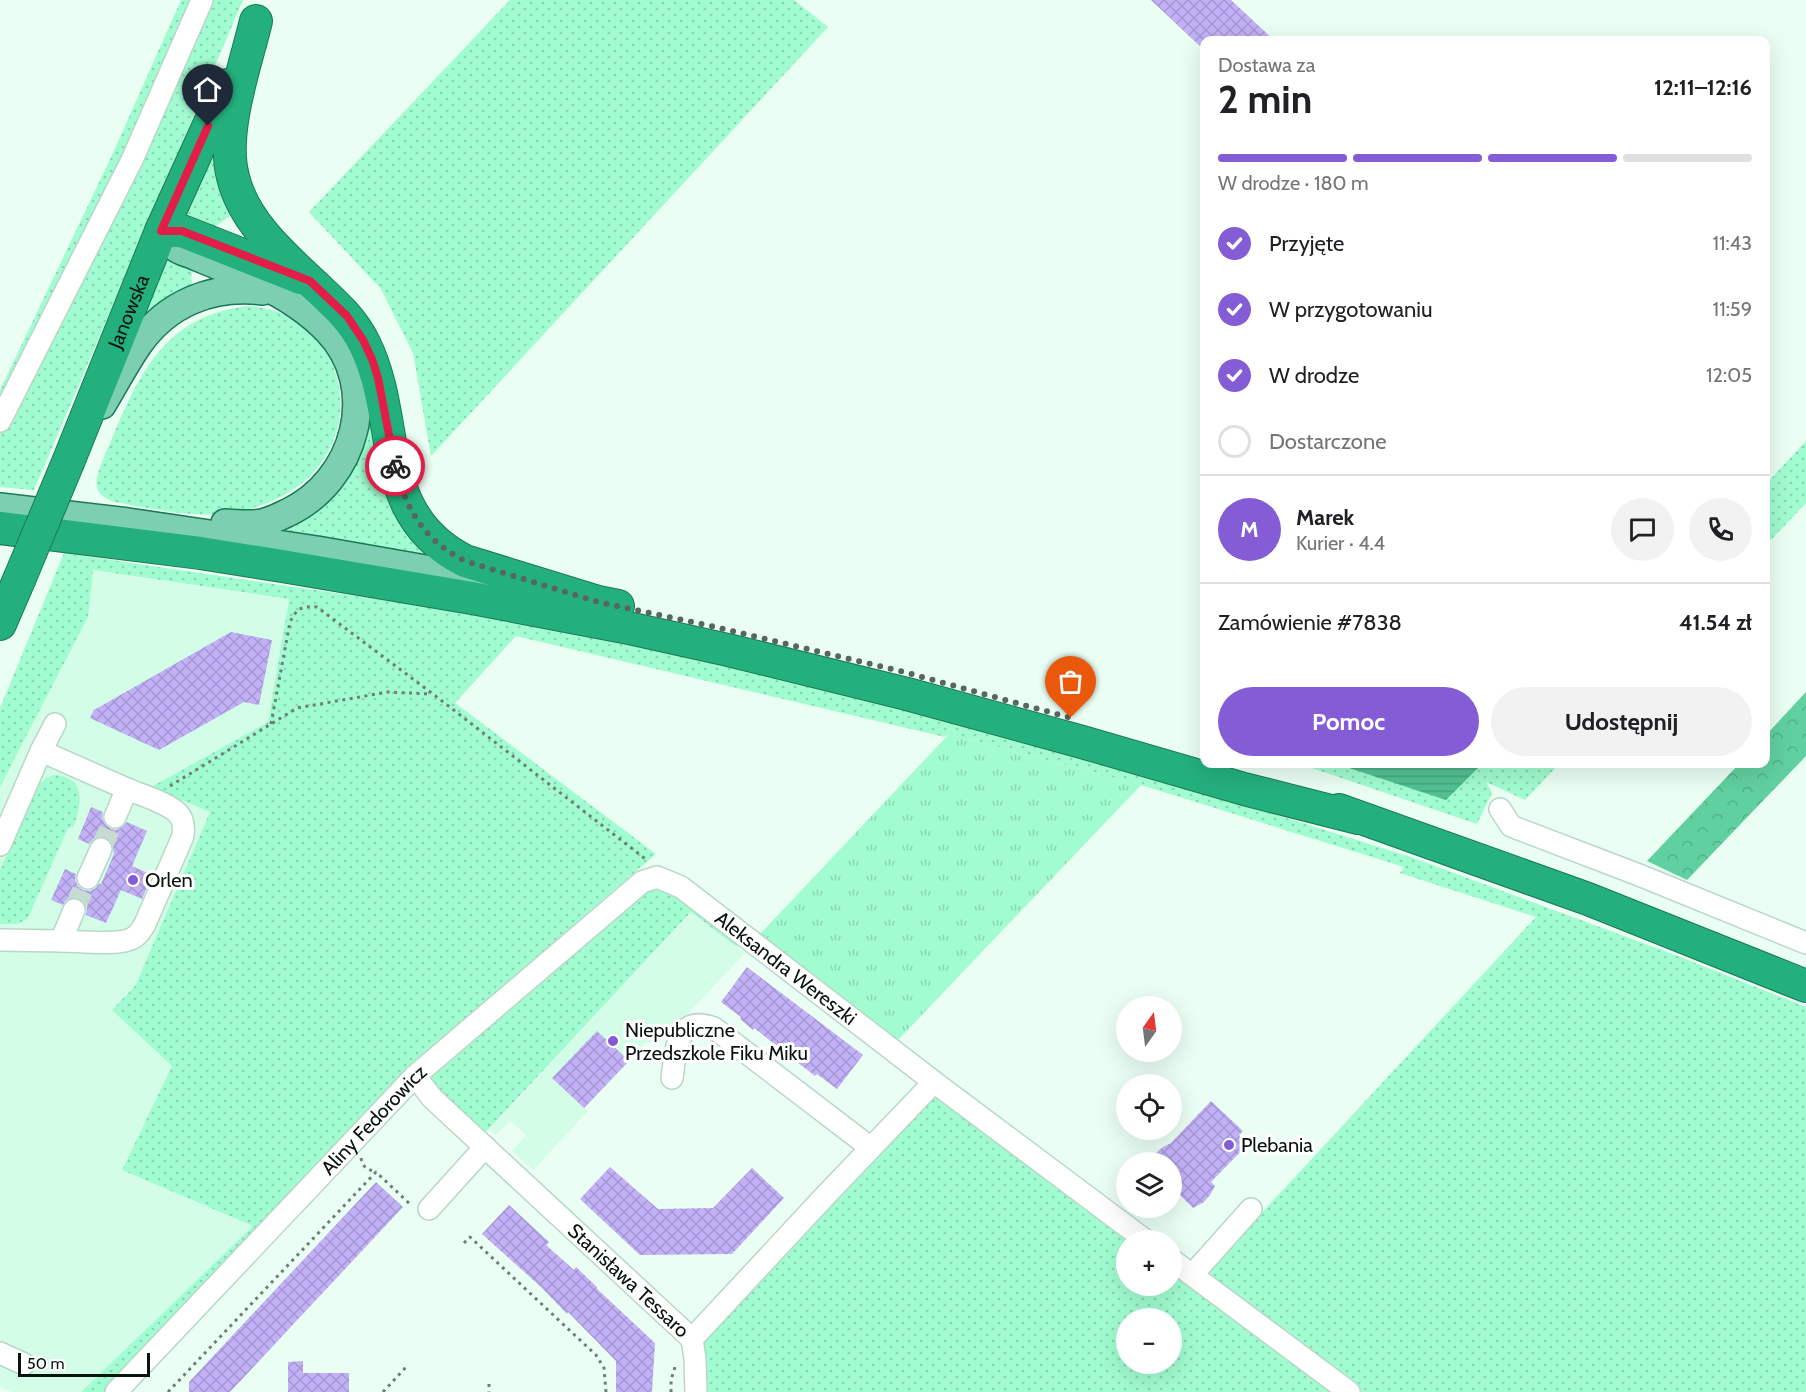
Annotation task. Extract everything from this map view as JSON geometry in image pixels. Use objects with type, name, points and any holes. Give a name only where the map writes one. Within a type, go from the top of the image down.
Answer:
[{"type":"highway","name":"Janowska","points":[[0,624],[161,231],[260,11]]},
{"type":"highway","points":[[260,11],[229,136],[232,174],[240,199],[259,227],[347,316],[363,340],[378,378],[392,456],[406,503],[422,529],[448,552],[465,561],[598,602],[904,672],[1106,728],[1200,758]]},
{"type":"highway","points":[[161,231],[182,231],[310,281]]},
{"type":"highway","points":[[0,528],[282,566],[472,598],[624,627],[907,694],[1244,789],[1358,818]]},
{"type":"highway","points":[[1230,768],[1358,818],[1588,899],[1806,986]]},
{"type":"main road","points":[[128,522],[263,523],[309,502],[325,486],[338,469],[349,448],[356,421],[356,397],[350,369],[344,354],[329,332],[298,305],[250,279],[176,247],[161,231]]},
{"type":"main road","points":[[69,460],[138,346],[159,320],[183,304],[221,291],[237,289],[276,293]]},
{"type":"main road","points":[[0,507],[128,522],[374,560],[598,602]]},
{"type":"street","points":[[0,421],[132,160],[202,0]]},
{"type":"street","points":[[0,845],[55,724]]},
{"type":"street","points":[[0,940],[119,942],[132,939],[141,932],[183,836],[184,824],[181,816],[173,809],[41,751]]},
{"type":"street","points":[[114,817],[127,789]]},
{"type":"street","points":[[1500,809],[1511,826],[1806,943]]},
{"type":"street","points":[[88,878],[101,849]]},
{"type":"street","name":"Aliny Fedorowicz","points":[[116,1392],[415,1076],[642,882],[657,877]]},
{"type":"street","name":"Aleksandra Wereszki","points":[[657,877],[681,887],[934,1082],[1132,1230]]},
{"type":"street","points":[[61,941],[74,910]]},
{"type":"street","points":[[672,1078],[676,1044],[680,1036],[689,1028],[697,1025],[714,1028],[871,1148]]},
{"type":"street","name":"Stanisława Tessaro","points":[[415,1076],[432,1098],[692,1339],[934,1082]]},
{"type":"street","points":[[422,1209],[485,1148]]},
{"type":"street","points":[[1192,1275],[1251,1209]]},
{"type":"street","points":[[1182,1268],[1349,1392]]},
{"type":"street","points":[[692,1339],[696,1392]]},
{"type":"street","points":[[0,1353],[24,1364]]},
{"type":"path","points":[[271,724],[290,622],[296,610],[304,606],[317,607],[433,694],[656,868],[657,877]]},
{"type":"path","points":[[150,799],[297,708],[388,692],[433,694]]},
{"type":"path","points":[[360,1155],[366,1169],[376,1172],[422,1209]]},
{"type":"path","points":[[168,1392],[376,1172]]},
{"type":"path","points":[[464,1243],[470,1237],[597,1355],[604,1368],[606,1392]]},
{"type":"path","points":[[671,1392],[672,1375],[676,1365]]},
{"type":"path","points":[[383,1392],[407,1366]]},
{"type":"path","points":[[489,1384],[489,1392]]},
{"type":"shaded area","points":[[92,570],[289,599],[268,722],[152,786],[210,812],[135,986],[112,1010],[172,1066],[122,1170],[253,1226],[81,1392],[12,1392],[0,1387],[0,787],[88,617]]},
{"type":"shaded area","points":[[1349,768],[1478,768],[1446,800]]},
{"type":"shaded area","name":"Niepubliczne Przedszkole Fiku Miku","points":[[692,912],[745,953],[663,1040],[646,1042],[584,1108],[588,1111],[533,1170],[512,1151],[526,1135],[510,1121],[496,1135],[490,1129]]},
{"type":"green space","points":[[181,0],[243,0],[34,490],[0,487],[0,390],[113,153]]},
{"type":"green space","points":[[510,0],[794,0],[828,27],[431,456],[413,353],[381,289],[309,212]]},
{"type":"green space","points":[[217,144],[236,212],[213,228],[184,223]]},
{"type":"green space","points":[[170,253],[195,264],[191,278],[194,289],[139,327]]},
{"type":"green space","points":[[222,254],[315,295],[343,323],[358,350],[369,379],[385,471],[397,507],[414,531],[449,564],[263,534],[290,525],[313,511],[330,495],[344,476],[355,455],[362,433],[365,409],[364,386],[359,363],[352,349],[327,317],[286,288],[220,259]]},
{"type":"green space","points":[[247,306],[278,312],[303,326],[322,346],[335,370],[340,397],[338,425],[328,452],[309,477],[293,490],[275,500],[246,510],[222,514],[192,514],[107,499],[97,489],[100,467],[136,386],[151,362],[168,342],[189,326],[215,313]]},
{"type":"green space","points":[[1806,441],[1806,503],[1770,541],[1770,480]]},
{"type":"green space","points":[[64,553],[580,629],[1074,751],[1411,857],[1678,956],[1806,1007],[1806,1392],[704,1392],[704,1341],[948,1078],[1116,1204],[1116,1218],[1135,1218],[1151,1230],[1116,1230],[1116,1296],[1182,1296],[1182,1255],[1206,1273],[1536,917],[1400,873],[1404,867],[1141,785],[949,734],[945,737],[516,636],[455,703],[656,854],[423,1055],[105,1392],[81,1392],[253,1226],[122,1170],[172,1066],[112,1010],[135,986],[210,812],[151,787],[268,722],[289,599],[93,570],[88,617],[0,787],[0,708]]},
{"type":"green space","points":[[1806,692],[1806,756],[1687,880],[1647,861],[1735,768],[1770,768],[1770,731]]},
{"type":"green space","points":[[949,734],[1141,785],[898,1040],[760,934]]},
{"type":"green space","points":[[1312,768],[1555,768],[1525,800],[1486,782],[1492,793],[1477,824]]},
{"type":"green space","points":[[54,775],[65,777],[77,786],[80,801],[73,827],[68,828],[28,918],[18,924],[0,924],[0,870],[37,786],[46,778]]},
{"type":"green space","points":[[653,890],[670,890],[739,939],[737,947],[691,912],[484,1134],[430,1083],[431,1071],[639,896]]},
{"type":"building","points":[[1151,0],[1231,0],[1270,36],[1200,36],[1200,46]]},
{"type":"building","points":[[231,632],[272,640],[259,705],[244,702],[159,750],[90,718],[94,710]]},
{"type":"building","points":[[91,807],[103,812],[102,818],[111,829],[117,830],[127,822],[147,831],[132,866],[152,875],[142,899],[121,890],[106,923],[86,915],[87,908],[79,899],[72,897],[63,905],[51,900],[65,869],[76,874],[75,880],[83,890],[90,891],[96,888],[101,884],[114,854],[112,842],[106,837],[94,838],[89,844],[78,839]]},
{"type":"building","points":[[747,967],[863,1055],[837,1089],[817,1074],[815,1076],[754,1028],[753,1030],[740,1019],[741,1017],[721,1002]]},
{"type":"building","points":[[597,1031],[629,1061],[584,1108],[552,1078]]},
{"type":"building","points":[[1211,1101],[1243,1131],[1239,1135],[1248,1144],[1211,1182],[1215,1186],[1204,1202],[1193,1208],[1182,1197],[1182,1152],[1157,1152],[1174,1140],[1182,1140],[1182,1131]]},
{"type":"building","points":[[610,1167],[658,1209],[713,1208],[752,1168],[784,1198],[732,1254],[640,1255],[580,1199]]},
{"type":"building","points":[[376,1182],[403,1207],[230,1392],[189,1392],[189,1382]]},
{"type":"building","points":[[509,1205],[549,1242],[546,1245],[574,1270],[576,1267],[655,1343],[652,1392],[616,1392],[616,1361],[568,1312],[567,1314],[541,1287],[482,1234]]},
{"type":"building","points":[[303,1361],[303,1373],[349,1373],[349,1392],[288,1392],[288,1362]]},
{"type":"tunnel","points":[[101,849],[115,817]]},
{"type":"tunnel","points":[[74,910],[88,878]]},
{"type":"way so far","points":[[395,466],[406,503],[422,529],[448,552],[465,561],[598,602],[673,617],[904,672],[1071,718]]},
{"type":"place","name":"Orlen","points":[[133,880]]},
{"type":"place","name":"Niepubliczne Przedszkole Fiku Miku","points":[[613,1041]]},
{"type":"place","name":"Plebania","points":[[1229,1145]]},
{"type":"route","points":[[208,126],[161,231],[182,231],[310,281],[335,303],[355,326],[372,359],[378,378],[395,466]]}]
